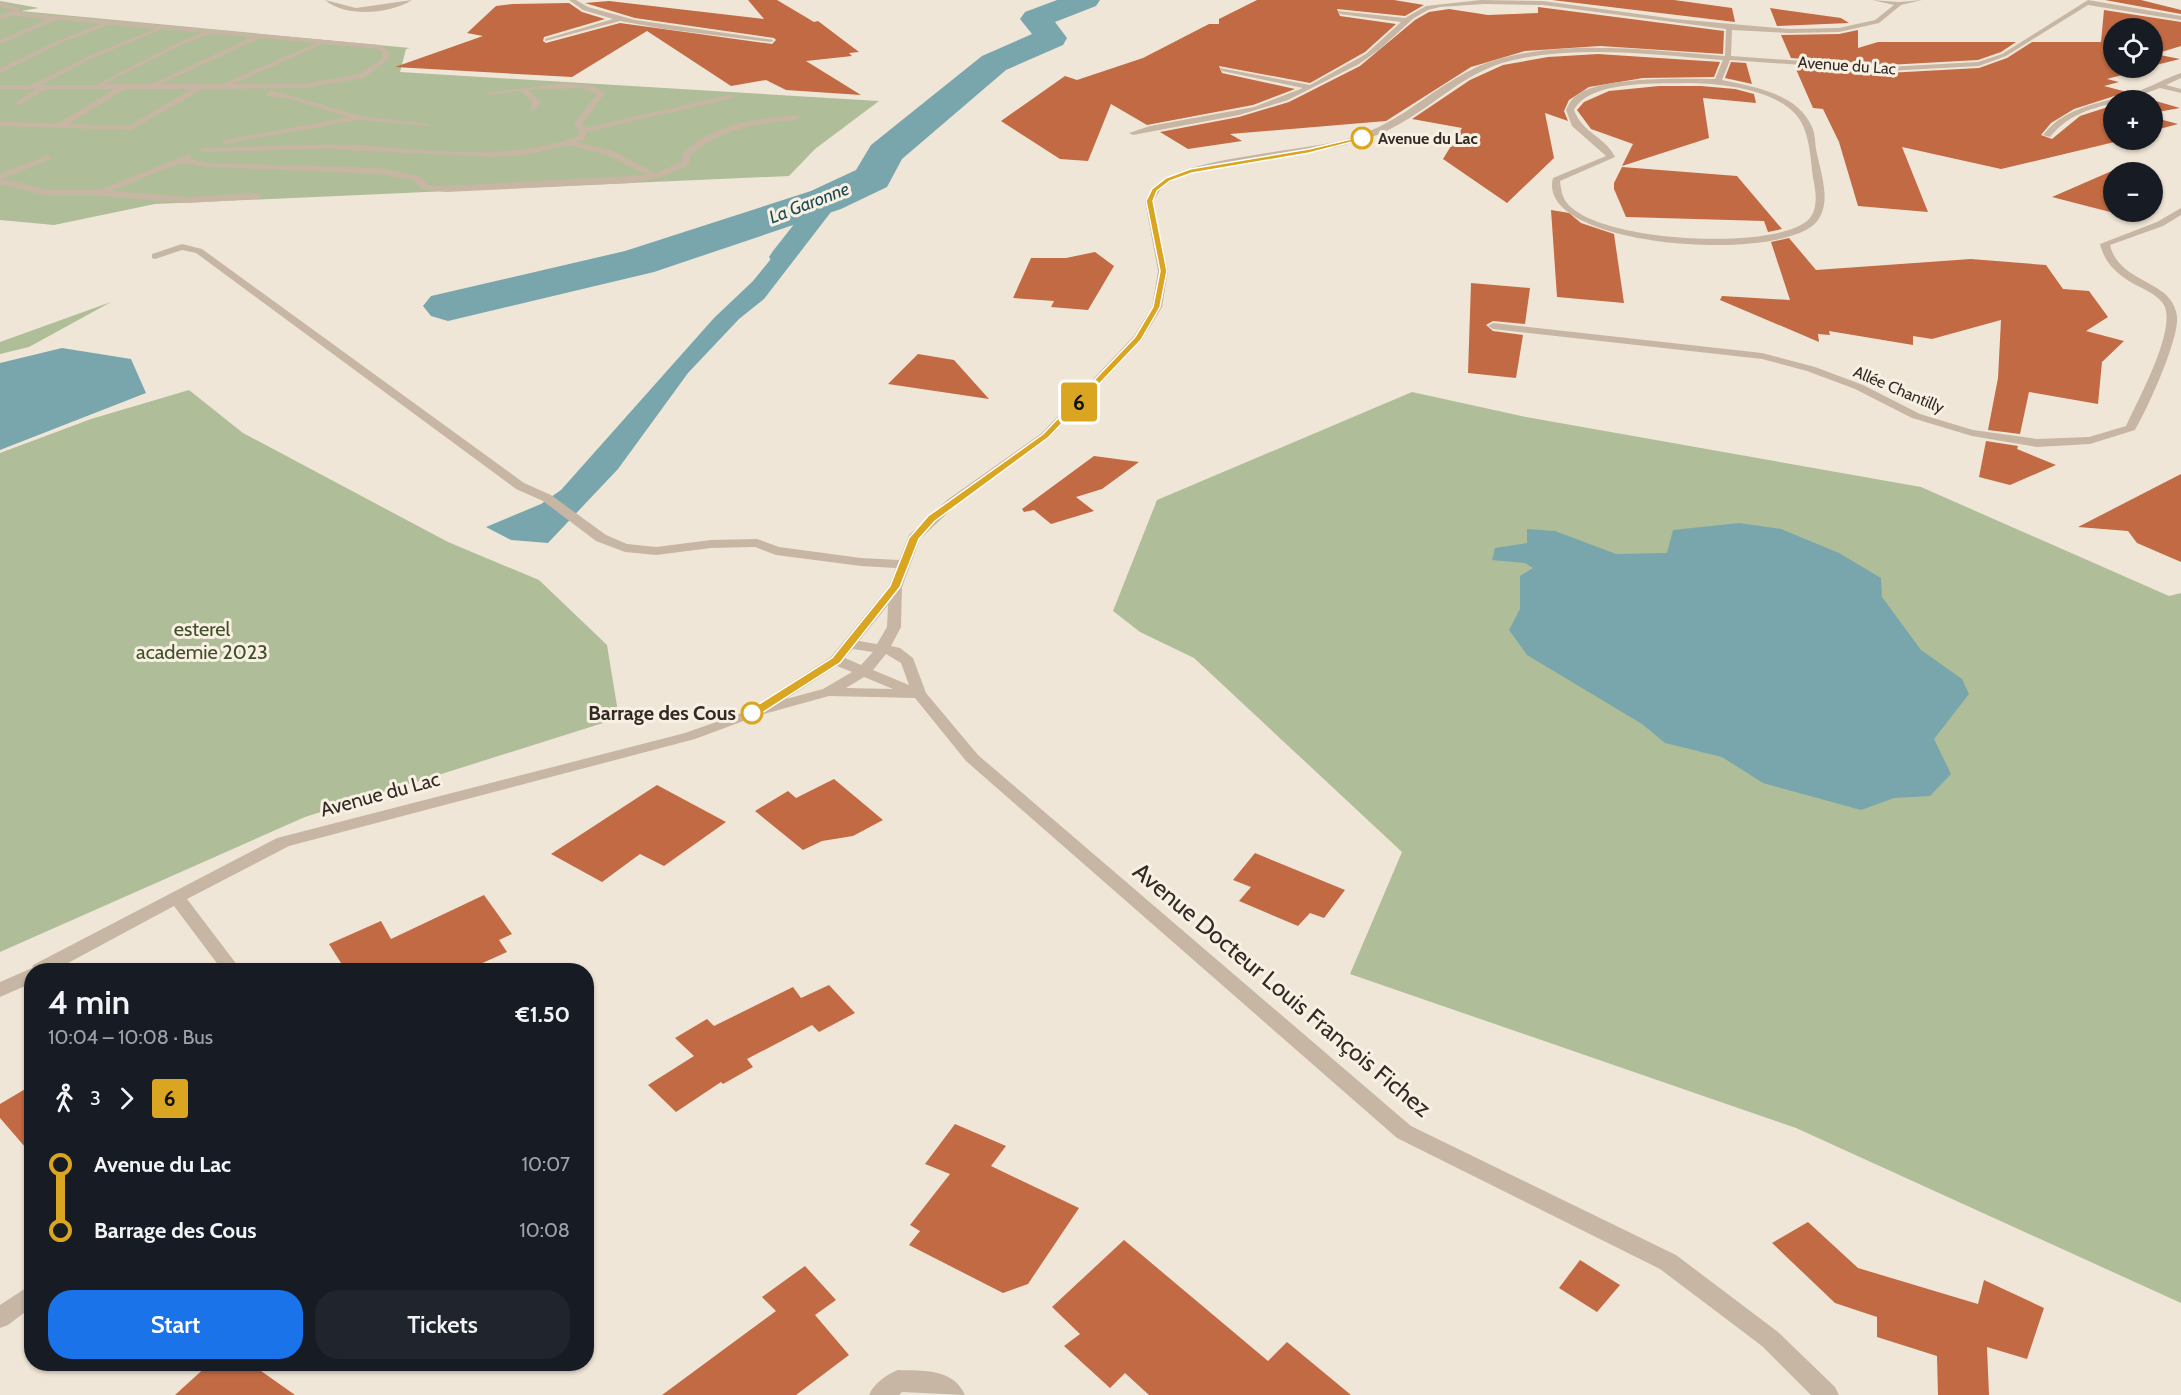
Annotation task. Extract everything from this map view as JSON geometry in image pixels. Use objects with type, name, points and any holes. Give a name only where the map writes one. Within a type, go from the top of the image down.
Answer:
[{"type":"street","points":[[328,0],[334,6],[362,8],[396,5],[409,0]]},
{"type":"street","points":[[572,0],[588,11],[620,19],[771,40]]},
{"type":"street","points":[[1875,0],[1899,4],[1918,0]]},
{"type":"street","points":[[1133,133],[1158,126],[1229,115],[1273,103],[1310,87],[1378,48],[1404,20],[1428,8],[1447,3],[1495,1],[1578,6],[1729,28],[1811,31],[1848,29],[1876,23],[1894,14],[1899,4]]},
{"type":"street","points":[[2090,2],[2181,18]]},
{"type":"street","name":"Avenue du Lac","points":[[54,963],[178,899],[228,868],[283,842],[690,736],[752,713],[828,692],[864,671],[882,648],[894,627],[895,587],[914,538],[932,518],[1046,435],[1138,338],[1156,307],[1163,271],[1149,201],[1154,190],[1168,180],[1204,168],[1309,151],[1362,138],[1389,127],[1473,72],[1496,62],[1576,50],[1653,51],[1887,69],[1968,66],[2004,55],[2090,2]]},
{"type":"street","points":[[0,5],[18,9],[14,14]]},
{"type":"street","points":[[1340,12],[1404,20]]},
{"type":"street","points":[[0,17],[14,14],[58,17],[380,47],[387,52],[385,60],[361,76]]},
{"type":"street","points":[[0,42],[58,17]]},
{"type":"street","points":[[547,40],[620,19]]},
{"type":"street","points":[[0,71],[59,42],[111,22]]},
{"type":"street","points":[[31,87],[95,55],[166,27]]},
{"type":"street","points":[[1718,81],[1728,56],[1729,28]]},
{"type":"street","points":[[94,87],[183,42],[211,31]]},
{"type":"street","points":[[149,86],[261,36]]},
{"type":"street","points":[[224,86],[324,42]]},
{"type":"street","points":[[1222,69],[1310,87]]},
{"type":"street","points":[[2047,135],[2055,123],[2073,113],[2159,85],[2181,75]]},
{"type":"street","points":[[0,87],[304,86],[361,76],[371,78]]},
{"type":"street","points":[[1718,81],[1772,97],[1796,109],[1808,127],[1821,201],[1813,220],[1794,232],[1754,240],[1701,241],[1637,236],[1605,227],[1569,210],[1556,192],[1556,180],[1611,157],[1608,151],[1575,124],[1570,110],[1577,97],[1596,89],[1630,84],[1718,81]]},
{"type":"street","points":[[2159,85],[2181,91]]},
{"type":"street","points":[[59,126],[123,86]]},
{"type":"street","points":[[0,124],[131,128],[202,86]]},
{"type":"street","points":[[276,86],[271,89],[270,94],[287,96],[359,118],[426,124]]},
{"type":"street","points":[[19,104],[44,87]]},
{"type":"street","points":[[203,150],[327,147],[483,153],[546,149],[581,138],[582,131],[578,124],[600,97],[600,91],[579,87],[489,93]]},
{"type":"street","points":[[522,89],[537,102],[534,109]]},
{"type":"street","points":[[582,131],[730,96]]},
{"type":"street","points":[[180,160],[208,165],[380,171],[416,178],[425,187],[446,189],[632,180],[655,176],[686,163],[686,155],[698,143],[730,128],[756,121],[798,117]]},
{"type":"street","points":[[101,193],[203,150],[228,142],[359,118]]},
{"type":"street","points":[[571,143],[610,153],[655,176]]},
{"type":"street","points":[[0,179],[48,157]]},
{"type":"street","points":[[0,179],[49,193],[101,193],[188,200],[258,196]]},
{"type":"street","name":"Allée Chantilly","points":[[1493,326],[1762,356],[1811,369],[1859,387],[1916,416],[1972,433],[2037,442],[2090,440],[2131,429],[2164,346],[2173,316],[2165,299],[2118,270],[2105,255],[2105,244],[2160,224],[2181,211]]},
{"type":"street","points":[[155,256],[182,247],[199,251],[520,486],[547,498],[607,541],[640,550],[673,550],[733,542],[757,543],[776,551],[861,562],[903,564]]},
{"type":"street","name":"Avenue du Lac","points":[[752,713],[836,660],[895,587]]},
{"type":"street","name":"Avenue Docteur Louis François Fichez","points":[[851,644],[895,651],[908,661],[919,694],[972,758],[1404,1132],[1668,1262],[1770,1340],[1827,1395]]},
{"type":"street","name":"Avenue Docteur Louis François Fichez","points":[[836,660],[919,694]]},
{"type":"street","points":[[828,692],[919,694]]},
{"type":"street","points":[[178,899],[227,963]]},
{"type":"street","points":[[0,990],[24,979]]},
{"type":"street","points":[[0,1318],[24,1300]]},
{"type":"street","points":[[881,1395],[898,1381],[936,1382],[953,1395]]},
{"type":"green space","points":[[0,1],[39,8],[21,11],[410,48],[406,49],[400,72],[879,101],[815,149],[789,176],[155,204],[54,225],[0,220]]},
{"type":"green space","points":[[111,302],[29,347],[0,354],[0,342]]},
{"type":"green space","name":"esterel academie 2023","points":[[189,390],[243,433],[448,542],[539,580],[607,645],[619,718],[305,817],[0,952],[0,453],[91,419]]},
{"type":"green space","points":[[1412,392],[1526,417],[1921,487],[2169,596],[2181,593],[2181,1303],[1796,1128],[1350,974],[1402,852],[1194,658],[1140,632],[1113,611],[1157,500]]},
{"type":"water","points":[[810,211],[831,212],[764,299],[739,319],[688,373],[618,469],[548,543],[511,540],[486,527],[541,504],[561,490],[714,318],[753,281]]},
{"type":"water","points":[[525,280],[540,293],[451,308],[445,303]]},
{"type":"water","points":[[62,348],[131,359],[146,393],[0,450],[0,363]]},
{"type":"water","points":[[1739,523],[1781,529],[1839,553],[1881,578],[1882,597],[1921,650],[1962,679],[1969,694],[1934,739],[1951,774],[1930,796],[1894,798],[1861,810],[1763,783],[1722,757],[1665,743],[1642,724],[1527,655],[1509,630],[1520,609],[1520,576],[1533,568],[1525,563],[1492,560],[1495,548],[1527,543],[1527,529],[1555,531],[1616,554],[1667,553],[1673,530]]},
{"type":"building","points":[[748,0],[777,0],[814,22],[818,21],[859,52],[849,53],[852,56],[806,61],[861,95],[786,90],[766,80],[731,86],[647,31],[572,77],[395,67],[483,36],[467,33],[496,6],[513,4],[569,3],[582,12],[605,19],[544,37],[543,41],[546,43],[620,23],[772,44],[776,40],[774,38],[635,18],[585,3],[609,1],[764,19]]},
{"type":"building","points":[[1257,0],[1394,0],[1424,5],[1405,16],[1337,9],[1340,16],[1396,24],[1365,52],[1310,83],[1219,66],[1222,73],[1295,89],[1253,105],[1147,125],[1111,104],[1088,161],[1060,159],[1001,121],[1065,76],[1077,80],[1143,58],[1209,24],[1219,24],[1219,19]]},
{"type":"building","points":[[1552,0],[1674,0],[1732,8],[1735,22]]},
{"type":"building","points":[[2105,0],[2141,0],[2181,10],[2181,14]]},
{"type":"building","points":[[1538,7],[1724,31],[1723,54],[1600,46],[1525,51],[1471,67],[1386,121],[1230,134],[1242,141],[1188,149],[1160,132],[1239,117],[1289,102],[1360,66],[1415,20],[1429,12],[1449,9],[1488,15],[1538,13]]},
{"type":"building","points":[[1770,8],[1841,18],[1849,23],[1777,26]]},
{"type":"building","points":[[2104,10],[2155,18],[2103,18]]},
{"type":"building","points":[[2163,19],[2181,22],[2181,46],[2163,52]]},
{"type":"building","points":[[2103,21],[2103,78],[2111,78],[2107,79],[2119,82],[2104,86],[2119,90],[2103,90],[2103,100],[2074,109],[2051,123],[2041,135],[2052,139],[2080,116],[2103,109],[2103,145],[2001,169],[1902,147],[1928,212],[1858,206],[1839,142],[1823,109],[1813,108],[1795,67],[1887,73],[1979,68],[2007,58],[2032,42],[2101,42]]},
{"type":"building","points":[[1858,30],[1858,48],[1878,42],[2016,42],[2001,52],[1978,60],[1887,65],[1791,58],[1781,35],[1839,34]]},
{"type":"building","points":[[1598,54],[1720,62],[1714,77],[1643,78],[1589,87],[1569,100],[1564,111],[1568,121],[1545,113],[1554,158],[1507,203],[1443,159],[1462,128],[1412,119],[1470,80],[1503,65],[1548,57]]},
{"type":"building","points":[[2163,56],[2180,59],[2163,63]]},
{"type":"building","points":[[1731,62],[1746,63],[1752,84],[1725,78]]},
{"type":"building","points":[[1659,86],[1735,89],[1754,94],[1756,103],[1703,98],[1709,138],[1622,166],[1633,144],[1591,129],[1577,110],[1584,102],[1609,91]]},
{"type":"building","points":[[2163,103],[2180,108],[2163,111]]},
{"type":"building","points":[[2163,120],[2178,124],[2163,128]]},
{"type":"building","points":[[1622,167],[1737,176],[1782,229],[1768,232],[1764,221],[1626,217],[1614,189],[1614,183]]},
{"type":"building","points":[[2103,175],[2103,210],[2052,197]]},
{"type":"building","points":[[1551,210],[1569,213],[1581,223],[1614,234],[1624,303],[1557,297]]},
{"type":"building","points":[[1789,238],[1816,270],[1971,259],[2046,265],[2063,289],[2089,291],[2108,317],[2086,331],[2124,341],[2102,362],[2098,404],[2029,392],[2020,434],[1988,430],[1998,378],[2001,320],[1932,339],[1913,336],[1913,345],[1829,331],[1830,335],[1818,334],[1819,342],[1720,300],[1722,296],[1790,300],[1771,242]]},
{"type":"building","points":[[1095,252],[1114,266],[1088,310],[1051,307],[1054,301],[1013,298],[1031,258],[1066,258]]},
{"type":"building","points":[[1471,283],[1530,288],[1525,324],[1493,321],[1486,325],[1493,331],[1523,335],[1516,378],[1468,373]]},
{"type":"building","points":[[918,354],[954,360],[989,399],[888,384]]},
{"type":"building","points":[[1986,441],[2018,446],[2017,449],[2056,465],[2010,485],[1979,477]]},
{"type":"building","points":[[1094,456],[1139,462],[1102,489],[1076,497],[1094,511],[1051,524],[1034,510],[1024,512],[1022,509]]},
{"type":"building","points":[[2181,474],[2181,562],[2137,543],[2128,531],[2078,527]]},
{"type":"building","points":[[834,779],[883,820],[853,836],[822,841],[803,850],[755,811],[788,791],[796,798]]},
{"type":"building","points":[[657,785],[726,822],[664,866],[640,854],[602,882],[551,854]]},
{"type":"building","points":[[1255,853],[1345,890],[1324,918],[1310,913],[1298,926],[1239,901],[1251,887],[1233,880]]},
{"type":"building","points":[[484,895],[512,934],[499,940],[507,952],[483,963],[341,963],[329,944],[381,921],[391,939]]},
{"type":"building","points":[[829,985],[855,1013],[819,1032],[812,1025],[747,1059],[753,1067],[723,1084],[721,1082],[676,1112],[648,1085],[694,1056],[675,1038],[707,1019],[714,1026],[793,987],[801,998]]},
{"type":"building","points":[[24,1090],[24,1146],[0,1118],[0,1104]]},
{"type":"building","points":[[955,1124],[1006,1146],[991,1166],[1079,1208],[1028,1284],[1003,1293],[909,1245],[920,1231],[910,1225],[950,1174],[925,1164]]},
{"type":"building","points":[[1808,1222],[1858,1268],[1978,1304],[1984,1280],[2044,1308],[2027,1359],[1987,1347],[1989,1395],[1938,1395],[1937,1356],[1877,1337],[1877,1317],[1835,1303],[1772,1243]]},
{"type":"building","points":[[1124,1240],[1268,1361],[1287,1342],[1351,1395],[1149,1395],[1125,1373],[1110,1388],[1064,1346],[1080,1334],[1052,1307]]},
{"type":"building","points":[[1580,1260],[1620,1285],[1597,1312],[1559,1288]]},
{"type":"building","points":[[805,1266],[836,1300],[815,1315],[849,1355],[796,1395],[662,1395],[776,1311],[762,1297]]},
{"type":"building","points":[[201,1371],[261,1371],[295,1395],[175,1395]]},
{"type":"waterway","name":"La Garonne","points":[[448,306],[638,262],[826,200],[872,178],[885,153],[994,63],[1051,38],[1036,19],[1085,0]]},
{"type":"waterway","points":[[782,257],[826,200]]},
{"type":"bus line","name":"6","points":[[752,713],[836,660],[895,587],[914,538],[932,518],[1046,435],[1115,365],[1138,338],[1156,307],[1163,271],[1162,255],[1149,201],[1154,190],[1168,180],[1190,171],[1309,151],[1362,138]]},
{"type":"place","name":"Avenue du Lac","points":[[1362,138]]},
{"type":"place","name":"Barrage des Cous","points":[[752,713]]}]
